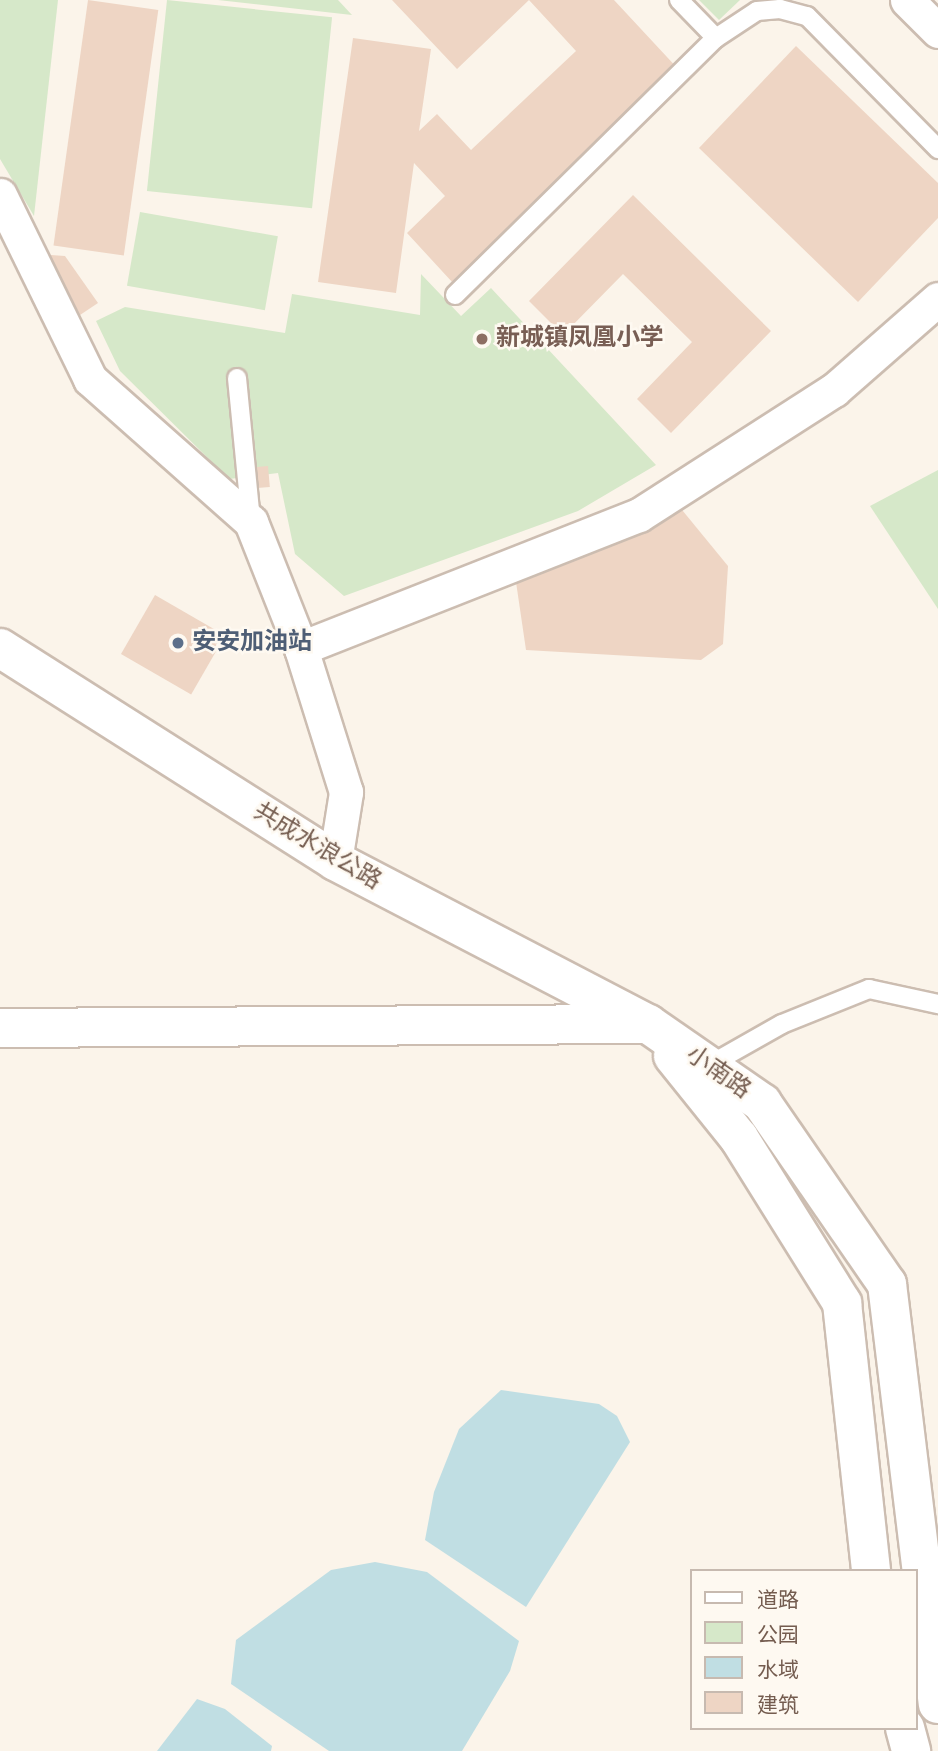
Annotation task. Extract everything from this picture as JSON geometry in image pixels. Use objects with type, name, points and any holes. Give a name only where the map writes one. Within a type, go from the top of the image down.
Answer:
[{"type":"main road","name":"共成水浪公路","points":[[0,648],[335,861],[648,1024]]},
{"type":"main road","points":[[0,1028],[648,1024]]},
{"type":"main road","name":"小南路","points":[[648,1024],[699,1071],[762,1103],[887,1284],[938,1704]]},
{"type":"main road","name":"小南路","points":[[699,1071],[842,1303],[871,1569]]},
{"type":"main road","points":[[906,1730],[911,1751]]},
{"type":"street","points":[[907,0],[938,31]]},
{"type":"street","points":[[0,195],[90,379],[251,522],[301,648],[346,792],[335,861]]},
{"type":"street","points":[[301,648],[639,515],[834,390],[938,299]]},
{"type":"lane","points":[[679,0],[716,38]]},
{"type":"lane","points":[[455,295],[716,38],[757,11],[780,9],[807,16],[938,149]]},
{"type":"lane","points":[[237,378],[251,522]]},
{"type":"lane","points":[[699,1071],[782,1024],[869,989],[938,1004]]},
{"type":"green space","points":[[0,0],[58,0],[34,216],[0,159]]},
{"type":"green space","points":[[167,0],[332,17],[312,208],[147,191]]},
{"type":"green space","points":[[218,0],[338,0],[352,15]]},
{"type":"green space","points":[[699,0],[740,0],[719,20]]},
{"type":"green space","points":[[140,212],[278,236],[265,310],[127,286]]},
{"type":"green space","points":[[421,274],[461,316],[491,288],[656,465],[578,511],[344,596],[295,554],[278,473],[229,479],[120,371],[96,321],[125,307],[285,333],[292,294],[420,315]]},
{"type":"green space","points":[[938,470],[938,609],[870,506]]},
{"type":"water","points":[[501,1390],[599,1404],[617,1416],[630,1442],[526,1607],[425,1540],[434,1492],[459,1429]]},
{"type":"water","points":[[375,1562],[427,1572],[519,1641],[510,1671],[462,1751],[329,1751],[231,1684],[236,1640],[331,1570]]},
{"type":"water","points":[[197,1699],[225,1709],[272,1746],[271,1751],[157,1751]]},
{"type":"building","points":[[88,0],[158,10],[124,255],[53,246]]},
{"type":"building","points":[[392,0],[529,0],[457,69]]},
{"type":"building","points":[[529,0],[614,0],[680,71],[453,283],[407,233],[445,196],[414,163],[396,293],[318,282],[353,38],[431,49],[419,131],[437,114],[471,150],[576,51]]},
{"type":"building","points":[[796,46],[938,183],[938,218],[858,302],[699,148]]},
{"type":"building","points":[[633,195],[771,331],[671,433],[637,399],[692,342],[623,274],[563,335],[529,301]]},
{"type":"building","points":[[37,254],[65,256],[98,303],[80,315]]},
{"type":"building","points":[[268,466],[270,487],[238,490],[236,469]]},
{"type":"building","points":[[678,505],[728,566],[723,644],[701,660],[526,650],[516,582]]},
{"type":"building","points":[[155,595],[225,636],[191,694],[121,654]]},
{"type":"place","name":"新城镇凤凰小学","points":[[482,339]]},
{"type":"place","name":"安安加油站","points":[[178,643]]}]
